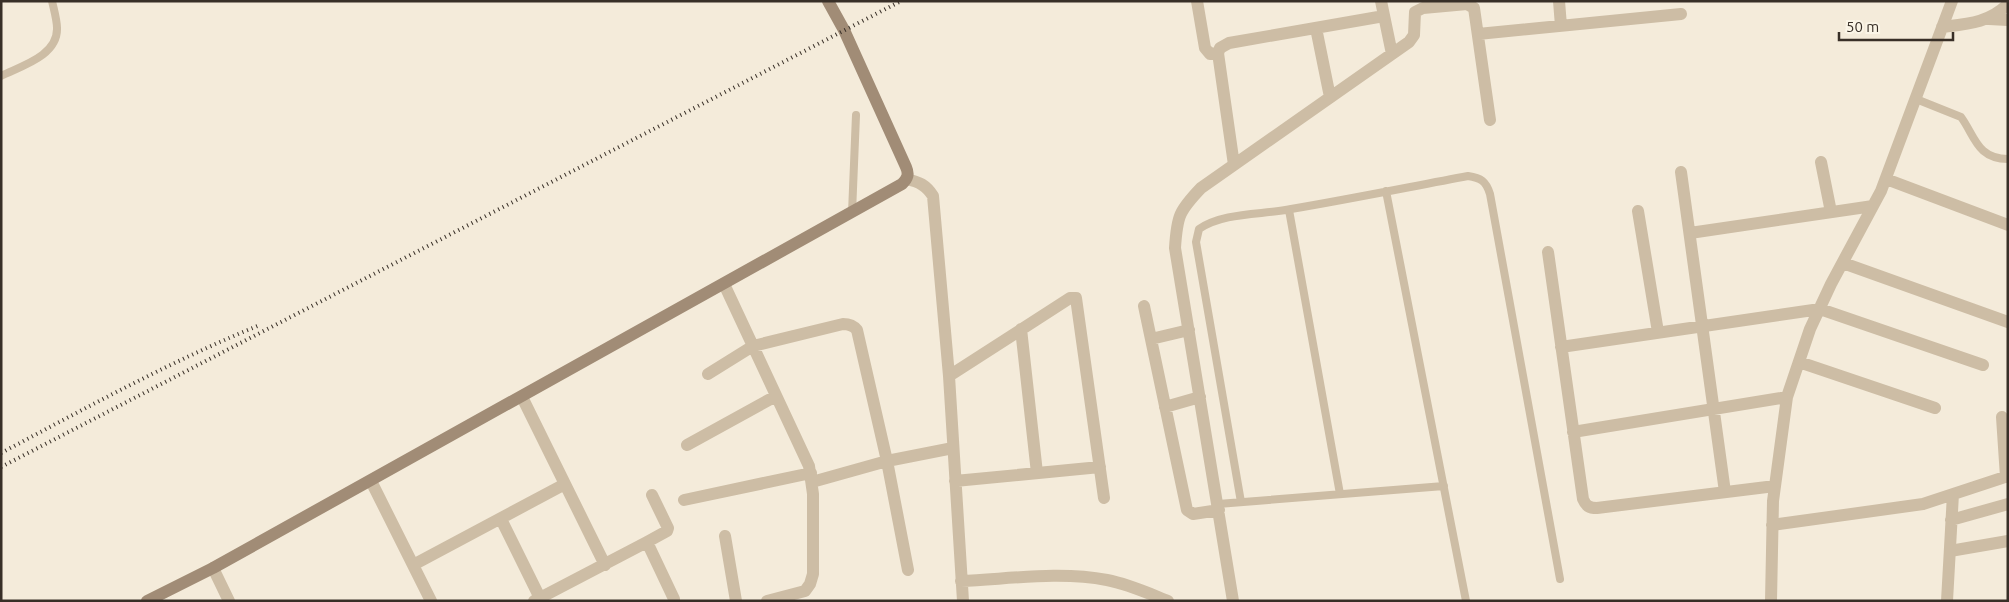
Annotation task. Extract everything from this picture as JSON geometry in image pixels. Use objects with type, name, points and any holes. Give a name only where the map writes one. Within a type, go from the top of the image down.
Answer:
[{"type":"main road","points":[[148,601],[213,568],[522,397],[852,213],[907,179],[906,167],[844,30],[828,1]]},
{"type":"street","points":[[1197,1],[1205,48],[1210,54],[1218,53]]},
{"type":"street","points":[[1382,1],[1392,54]]},
{"type":"street","points":[[1559,1],[1561,26]]},
{"type":"street","points":[[1771,601],[1772,525],[1775,486],[1788,397],[1810,328],[1886,179],[1952,1]]},
{"type":"street","points":[[1233,601],[1175,248],[1177,223],[1184,205],[1201,188],[1409,42],[1414,35],[1415,12],[1423,8],[1467,4],[1471,5],[1476,12],[1490,120]]},
{"type":"street","points":[[1942,27],[1975,24],[1989,19],[2008,4]]},
{"type":"street","points":[[1478,34],[1681,14]]},
{"type":"street","points":[[1234,165],[1218,53],[1220,48],[1230,43],[1384,16]]},
{"type":"street","points":[[1989,19],[2008,20]]},
{"type":"street","points":[[1316,28],[1330,97]]},
{"type":"street","points":[[1821,162],[1831,212]]},
{"type":"street","points":[[1681,172],[1725,492]]},
{"type":"street","points":[[907,179],[921,183],[928,188],[933,196],[949,376],[963,601]]},
{"type":"street","points":[[1886,179],[2008,225]]},
{"type":"street","points":[[1690,232],[1873,206]]},
{"type":"street","points":[[1638,212],[1658,332]]},
{"type":"street","points":[[1548,252],[1582,499],[1586,504],[1591,508],[1775,486]]},
{"type":"street","points":[[1843,263],[2008,322]]},
{"type":"street","points":[[724,284],[810,466],[812,477],[813,574],[810,584],[805,591],[767,601]]},
{"type":"street","points":[[949,376],[1070,298],[1076,298],[1104,498]]},
{"type":"street","points":[[1144,306],[1187,510],[1193,514],[1218,507]]},
{"type":"street","points":[[1561,347],[1820,309],[1983,365]]},
{"type":"street","points":[[708,374],[753,346],[843,324],[850,324],[855,327],[866,365],[887,461],[908,570]]},
{"type":"street","points":[[1021,329],[1037,473]]},
{"type":"street","points":[[1151,339],[1188,330]]},
{"type":"street","points":[[1799,362],[1935,408]]},
{"type":"street","points":[[687,445],[776,396]]},
{"type":"street","points":[[522,397],[605,564]]},
{"type":"street","points":[[1165,407],[1200,397]]},
{"type":"street","points":[[1573,432],[1788,397]]},
{"type":"street","points":[[1772,525],[1923,504],[2007,476],[2002,417]]},
{"type":"street","points":[[684,500],[812,477],[953,448]]},
{"type":"street","points":[[955,481],[1100,467]]},
{"type":"street","points":[[370,481],[431,601]]},
{"type":"street","points":[[413,566],[565,484]]},
{"type":"street","points":[[1947,601],[1953,494]]},
{"type":"street","points":[[501,519],[537,599],[664,533],[668,528],[652,495]]},
{"type":"street","points":[[1951,520],[2008,504]]},
{"type":"street","points":[[725,536],[736,601]]},
{"type":"street","points":[[1950,551],[2008,540]]},
{"type":"street","points":[[648,542],[674,599]]},
{"type":"street","points":[[213,568],[229,601]]},
{"type":"street","points":[[961,581],[1067,576],[1089,577],[1128,585],[1168,601]]},
{"type":"lane","points":[[1,76],[40,56],[56,40],[57,28],[52,1]]},
{"type":"lane","points":[[1916,99],[1961,117],[1975,144],[1988,154],[2008,159]]},
{"type":"lane","points":[[852,213],[856,114]]},
{"type":"lane","points":[[1241,502],[1196,242],[1199,229],[1210,222],[1289,210],[1386,190],[1468,176],[1479,178],[1487,184],[1490,194],[1560,579]]},
{"type":"lane","points":[[1386,190],[1466,601]]},
{"type":"lane","points":[[1289,210],[1340,494]]},
{"type":"lane","points":[[1218,507],[1241,502],[1444,486]]},
{"type":"railway","points":[[1,467],[901,1]]},
{"type":"railway","points":[[1,453],[161,369],[260,325]]}]
